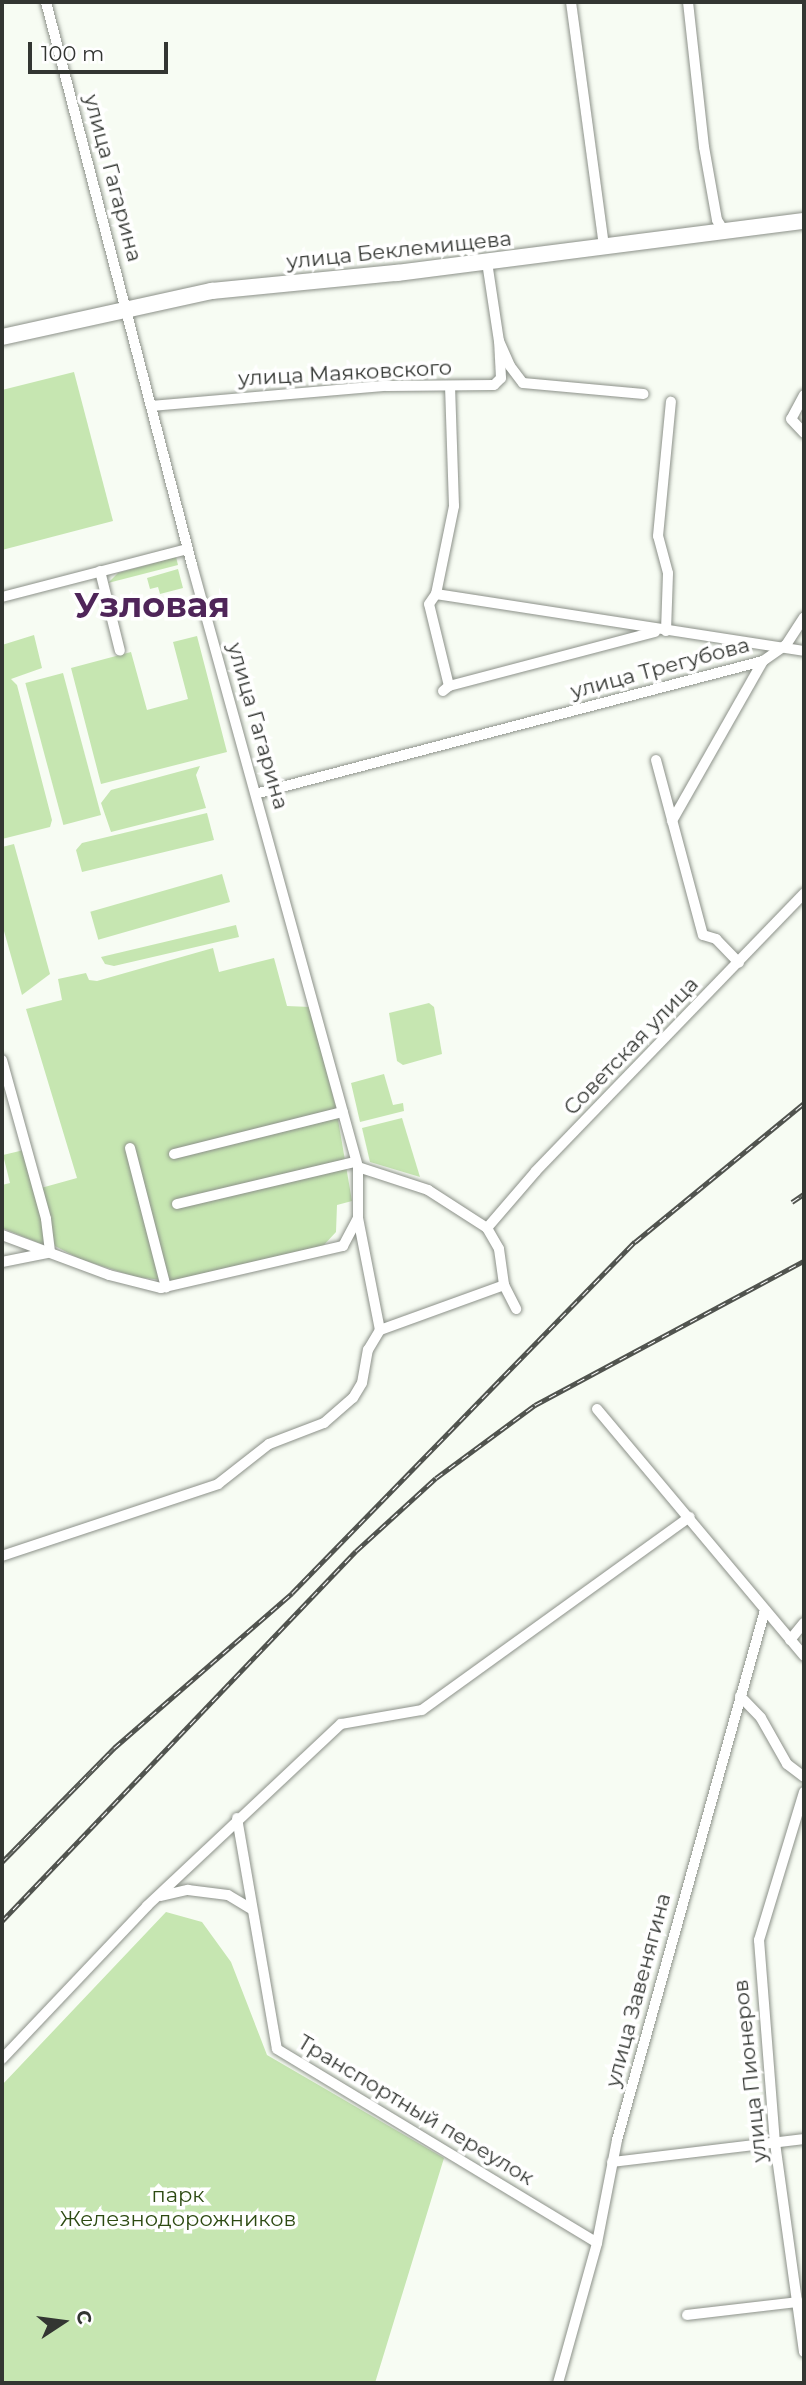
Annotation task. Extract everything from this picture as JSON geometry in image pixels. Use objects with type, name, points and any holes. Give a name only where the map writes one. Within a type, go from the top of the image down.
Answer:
[{"type":"main road","name":"улица Беклемищева","points":[[2,337],[126,306],[212,291],[486,262],[804,221]]},
{"type":"street","name":"улица Гагарина","points":[[46,2],[188,549],[259,793],[357,1165],[358,1218],[380,1330]]},
{"type":"street","points":[[571,2],[604,247]]},
{"type":"street","points":[[688,2],[704,147],[718,220],[724,231]]},
{"type":"street","name":"улица Маяковского","points":[[151,406],[386,386],[494,385],[501,378],[499,341],[486,262]]},
{"type":"street","name":"улица Маяковского","points":[[499,341],[523,383],[644,394]]},
{"type":"street","points":[[450,386],[454,506],[430,613],[446,688],[664,631],[668,573],[658,536],[671,402]]},
{"type":"street","points":[[804,395],[791,419],[804,433]]},
{"type":"street","points":[[2,597],[188,549]]},
{"type":"street","points":[[100,571],[120,651]]},
{"type":"street","name":"улица Трегубова","points":[[436,594],[664,631],[786,645]]},
{"type":"street","points":[[804,618],[786,645],[804,651]]},
{"type":"street","name":"улица Трегубова","points":[[259,793],[763,661],[786,645]]},
{"type":"street","points":[[672,821],[763,661]]},
{"type":"street","points":[[656,760],[703,935],[716,939],[739,963]]},
{"type":"street","name":"Советская улица","points":[[487,1228],[529,1178],[804,894]]},
{"type":"street","points":[[2,1060],[46,1219],[50,1252]]},
{"type":"street","points":[[174,1154],[343,1112]]},
{"type":"street","points":[[130,1148],[166,1287]]},
{"type":"street","points":[[177,1204],[357,1165],[428,1190],[487,1228],[499,1249],[504,1285],[516,1309]]},
{"type":"street","points":[[2,1235],[109,1275],[166,1287],[343,1246],[358,1218]]},
{"type":"street","points":[[2,1262],[50,1252]]},
{"type":"street","points":[[2,1556],[218,1484],[269,1444],[324,1423],[353,1398],[362,1383],[368,1350],[380,1330],[504,1285]]},
{"type":"street","points":[[597,1409],[804,1656]]},
{"type":"street","points":[[2,2059],[155,1899],[237,1818],[341,1724],[422,1710],[690,1517]]},
{"type":"street","name":"улица Завенягина","points":[[558,2383],[597,2243],[612,2162],[765,1610]]},
{"type":"street","points":[[790,1640],[804,1623]]},
{"type":"street","points":[[740,1696],[761,1718],[788,1764],[804,1777]]},
{"type":"street","name":"улица Пионеров","points":[[804,1792],[759,1940],[775,2143],[804,2352]]},
{"type":"street","name":"Транспортный переулок","points":[[237,1818],[277,2049],[597,2243]]},
{"type":"street","points":[[155,1899],[188,1890],[228,1895],[251,1909]]},
{"type":"street","points":[[612,2162],[804,2139]]},
{"type":"street","points":[[687,2315],[798,2302]]},
{"type":"green space","points":[[74,372],[113,521],[2,550],[2,390]]},
{"type":"green space","points":[[176,557],[178,565],[108,583],[118,573]]},
{"type":"green space","points":[[178,569],[183,588],[160,594],[158,587],[150,589],[147,578]]},
{"type":"green space","points":[[34,635],[42,668],[11,679],[17,685],[52,820],[50,827],[2,839],[2,645]]},
{"type":"green space","points":[[197,636],[227,752],[101,784],[71,668],[131,652],[147,710],[188,699],[173,642]]},
{"type":"green space","points":[[63,673],[101,815],[63,825],[25,683]]},
{"type":"green space","points":[[200,766],[196,775],[206,808],[111,832],[101,803],[111,790]]},
{"type":"green space","points":[[207,813],[214,840],[82,872],[76,850],[82,843]]},
{"type":"green space","points":[[14,844],[50,974],[22,995],[2,924],[2,847]]},
{"type":"green space","points":[[222,874],[230,902],[98,940],[90,912]]},
{"type":"green space","points":[[236,925],[239,937],[114,966],[105,964],[101,957]]},
{"type":"green space","points":[[213,948],[219,972],[274,958],[287,1006],[310,1007],[336,1108],[352,1201],[337,1205],[336,1232],[322,1247],[171,1281],[136,1277],[80,1259],[55,1246],[41,1188],[77,1178],[26,1009],[62,1000],[58,979],[86,973],[89,980],[97,981]]},
{"type":"green space","points":[[429,1003],[434,1007],[442,1054],[403,1065],[397,1061],[389,1013]]},
{"type":"green space","points":[[384,1074],[393,1105],[403,1103],[404,1111],[360,1122],[351,1083]]},
{"type":"green space","points":[[402,1118],[420,1177],[370,1162],[362,1128]]},
{"type":"green space","points":[[24,1150],[49,1247],[2,1228],[2,1185],[10,1183],[3,1155]]},
{"type":"green space","name":"парк Железнодорожников","points":[[166,1912],[202,1922],[231,1962],[267,2055],[444,2158],[375,2383],[2,2383],[2,2085]]},
{"type":"railway","points":[[2,1862],[114,1748],[292,1593],[635,1242],[804,1103]]},
{"type":"railway","points":[[792,1202],[804,1194]]},
{"type":"railway","points":[[2,1921],[356,1551],[436,1478],[535,1405],[804,1261]]},
{"type":"district","name":"Узловая","points":[[152,605]]}]
